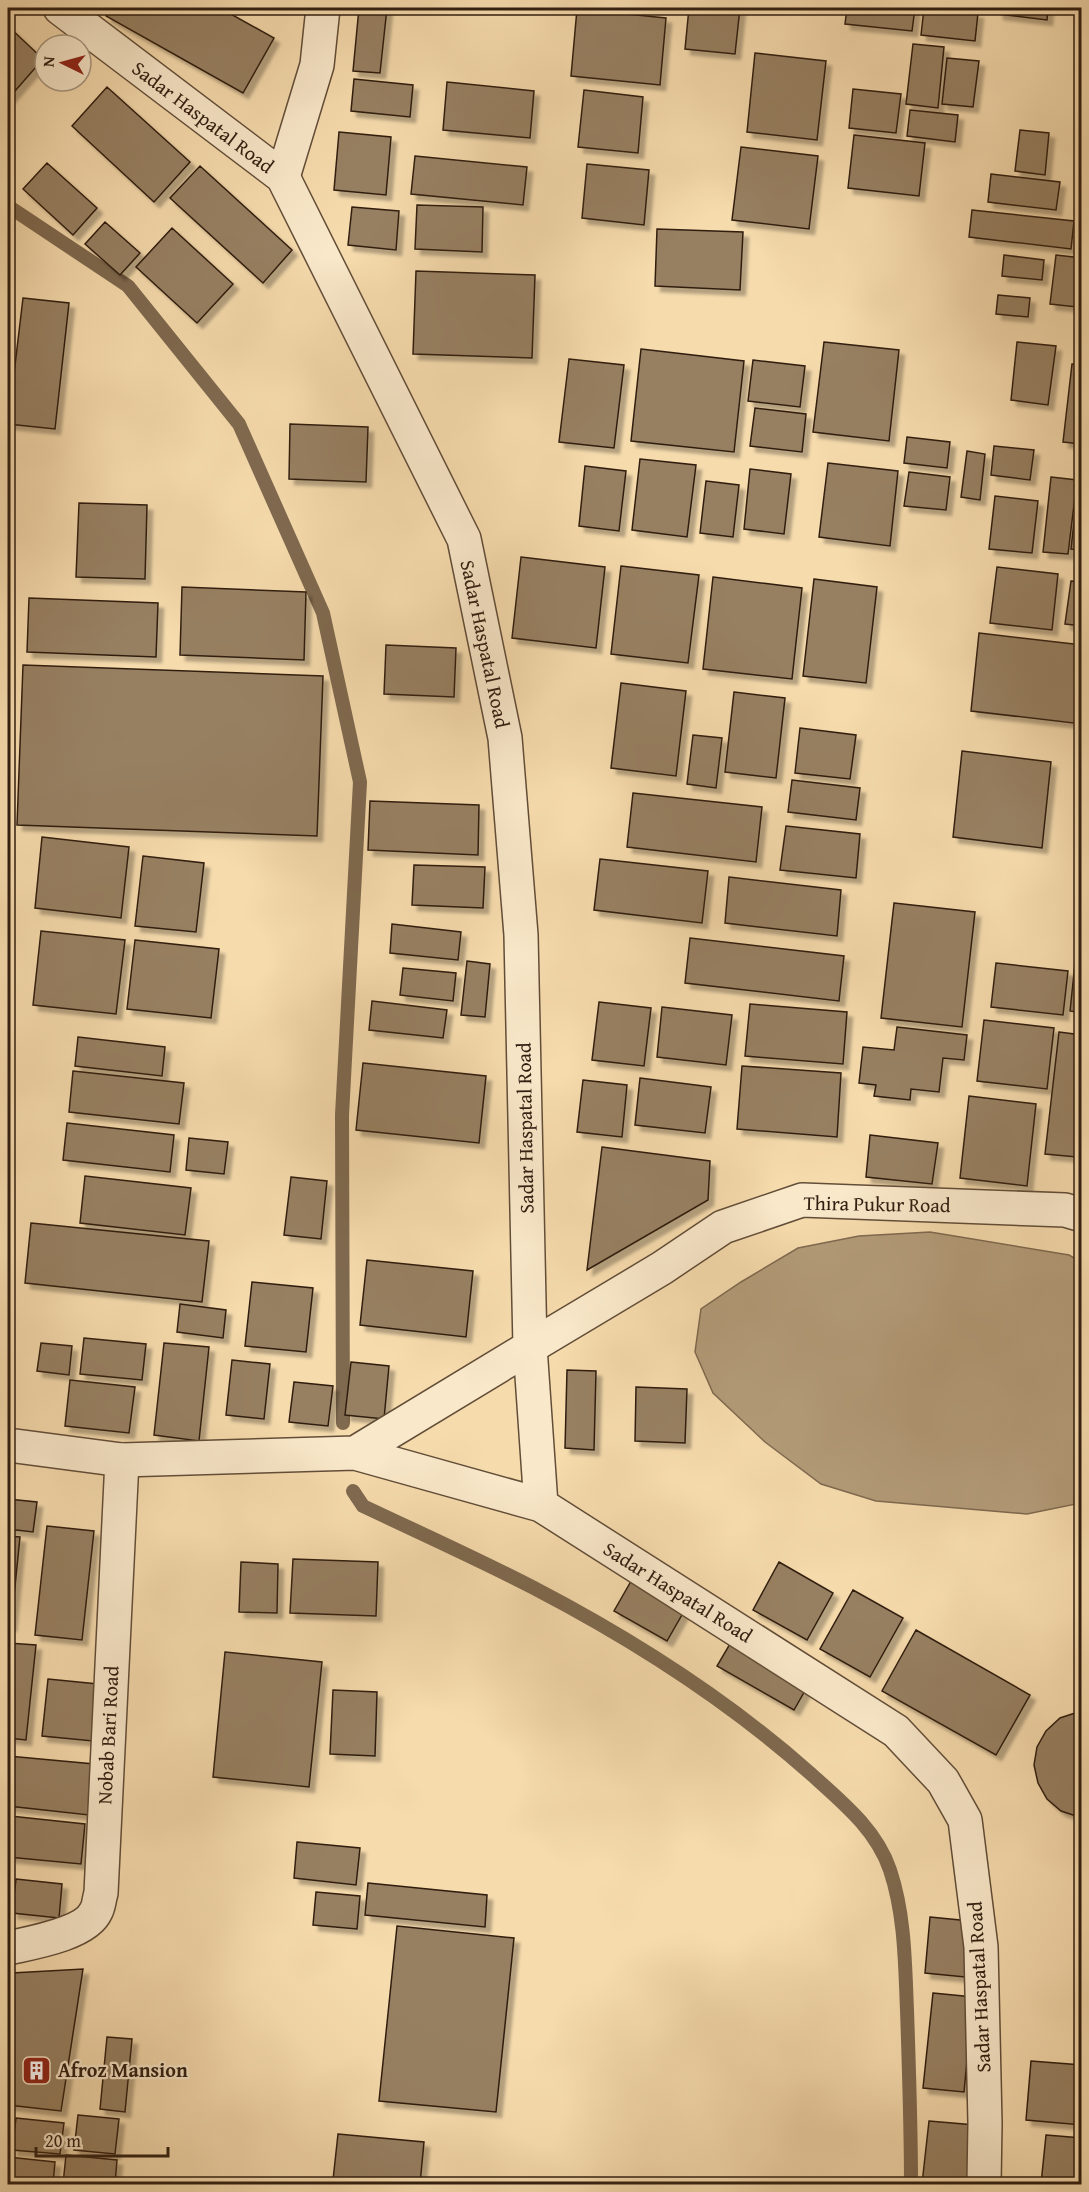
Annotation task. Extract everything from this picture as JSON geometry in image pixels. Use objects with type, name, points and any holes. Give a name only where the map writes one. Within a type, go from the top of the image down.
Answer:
[{"type":"street","name":"Sadar Haspatal Road","points":[[60,8],[283,177],[464,539],[505,738],[520,924],[530,1347],[541,1505],[896,1731],[943,1781],[965,1820],[981,1947],[986,2124],[984,2184]]},
{"type":"street","points":[[283,177],[317,65],[323,8]]},
{"type":"street","name":"Thira Pukur Road","points":[[355,1453],[662,1268],[723,1227],[802,1200],[1065,1210],[1082,1215]]},
{"type":"street","points":[[8,1445],[122,1460],[355,1453],[541,1505]]},
{"type":"street","name":"Nobab Bari Road","points":[[8,1948],[61,1936],[86,1922],[96,1913],[100,1893],[122,1460]]},
{"type":"shaded area","points":[[930,1232],[1069,1255],[1081,1262],[1081,1503],[1027,1514],[876,1501],[821,1484],[765,1442],[713,1393],[695,1352],[701,1309],[798,1248],[859,1236]]},
{"type":"building","points":[[110,8],[220,8],[274,38],[243,93],[106,16]]},
{"type":"building","points":[[359,8],[387,8],[380,73],[353,71]]},
{"type":"building","points":[[689,8],[740,8],[735,54],[685,49]]},
{"type":"building","points":[[847,8],[915,8],[912,31],[845,24]]},
{"type":"building","points":[[924,8],[978,13],[975,41],[921,35]]},
{"type":"building","points":[[998,8],[1048,8],[1047,20],[998,14]]},
{"type":"building","points":[[577,9],[666,18],[660,85],[571,76]]},
{"type":"building","points":[[8,26],[33,50],[33,70],[8,99]]},
{"type":"building","points":[[913,44],[944,47],[938,108],[906,104]]},
{"type":"building","points":[[755,53],[826,61],[817,140],[747,132]]},
{"type":"building","points":[[947,58],[979,61],[973,107],[942,104]]},
{"type":"building","points":[[354,79],[413,85],[410,117],[351,111]]},
{"type":"building","points":[[447,82],[534,91],[530,138],[443,130]]},
{"type":"building","points":[[107,87],[190,162],[154,202],[72,126]]},
{"type":"building","points":[[853,89],[901,94],[896,133],[849,128]]},
{"type":"building","points":[[584,90],[643,97],[638,153],[578,147]]},
{"type":"building","points":[[910,110],[958,115],[955,142],[907,136]]},
{"type":"building","points":[[1020,130],[1049,133],[1045,175],[1015,171]]},
{"type":"building","points":[[339,132],[391,137],[386,195],[334,190]]},
{"type":"building","points":[[854,135],[925,143],[919,196],[848,188]]},
{"type":"building","points":[[741,147],[818,156],[809,229],[732,220]]},
{"type":"building","points":[[415,156],[527,167],[523,205],[411,194]]},
{"type":"building","points":[[47,163],[97,208],[73,235],[23,189]]},
{"type":"building","points":[[587,164],[649,170],[644,225],[582,218]]},
{"type":"building","points":[[200,166],[292,250],[263,283],[170,198]]},
{"type":"building","points":[[991,174],[1060,182],[1056,210],[988,202]]},
{"type":"building","points":[[417,205],[483,207],[482,252],[415,249]]},
{"type":"building","points":[[352,207],[399,211],[396,250],[348,245]]},
{"type":"building","points":[[972,210],[1074,221],[1071,249],[969,237]]},
{"type":"building","points":[[105,222],[140,253],[120,275],[85,244]]},
{"type":"building","points":[[172,228],[233,284],[197,323],[136,267]]},
{"type":"building","points":[[657,229],[743,232],[740,290],[655,286]]},
{"type":"building","points":[[1004,255],[1044,260],[1042,280],[1002,276]]},
{"type":"building","points":[[1056,255],[1082,258],[1077,307],[1050,304]]},
{"type":"building","points":[[416,271],[535,275],[532,358],[413,354]]},
{"type":"building","points":[[998,295],[1030,298],[1028,317],[996,314]]},
{"type":"building","points":[[23,298],[69,303],[55,429],[8,424]]},
{"type":"building","points":[[824,342],[899,350],[889,441],[813,432]]},
{"type":"building","points":[[1017,342],[1056,346],[1048,405],[1011,400]]},
{"type":"building","points":[[641,349],[744,361],[734,452],[631,441]]},
{"type":"building","points":[[569,359],[624,365],[614,448],[559,442]]},
{"type":"building","points":[[753,360],[805,366],[800,407],[748,401]]},
{"type":"building","points":[[1072,364],[1082,365],[1082,444],[1063,442]]},
{"type":"building","points":[[755,408],[806,414],[802,452],[750,446]]},
{"type":"building","points":[[290,424],[368,427],[366,482],[289,479]]},
{"type":"building","points":[[907,437],[950,442],[947,468],[904,463]]},
{"type":"building","points":[[994,446],[1034,450],[1030,480],[991,475]]},
{"type":"building","points":[[967,451],[985,454],[980,500],[961,497]]},
{"type":"building","points":[[640,459],[696,465],[687,537],[632,530]]},
{"type":"building","points":[[1082,459],[1082,550],[1071,549]]},
{"type":"building","points":[[828,463],[898,471],[890,546],[819,537]]},
{"type":"building","points":[[585,466],[626,471],[619,531],[579,526]]},
{"type":"building","points":[[750,469],[791,474],[784,534],[744,529]]},
{"type":"building","points":[[909,472],[950,477],[946,510],[904,506]]},
{"type":"building","points":[[1051,477],[1077,480],[1068,554],[1043,552]]},
{"type":"building","points":[[706,481],[739,485],[733,537],[700,533]]},
{"type":"building","points":[[995,496],[1038,501],[1032,553],[989,549]]},
{"type":"building","points":[[79,503],[147,505],[145,579],[76,577]]},
{"type":"building","points":[[521,557],[605,567],[596,648],[512,638]]},
{"type":"building","points":[[621,566],[699,575],[688,663],[611,654]]},
{"type":"building","points":[[997,567],[1058,574],[1052,630],[990,623]]},
{"type":"building","points":[[713,577],[802,588],[792,679],[703,669]]},
{"type":"building","points":[[814,579],[877,587],[866,683],[803,676]]},
{"type":"building","points":[[1071,581],[1082,582],[1082,626],[1065,624]]},
{"type":"building","points":[[182,587],[306,592],[304,660],[180,655]]},
{"type":"building","points":[[29,598],[158,603],[156,657],[27,652]]},
{"type":"building","points":[[979,633],[1082,645],[1082,724],[971,711]]},
{"type":"building","points":[[386,645],[456,648],[454,697],[384,694]]},
{"type":"building","points":[[23,665],[323,676],[317,836],[17,825]]},
{"type":"building","points":[[621,683],[686,691],[676,776],[611,768]]},
{"type":"building","points":[[734,692],[785,698],[776,778],[725,772]]},
{"type":"building","points":[[800,728],[856,735],[850,779],[795,773]]},
{"type":"building","points":[[693,735],[722,738],[716,788],[687,784]]},
{"type":"building","points":[[962,751],[1051,762],[1042,848],[953,837]]},
{"type":"building","points":[[792,780],[860,788],[856,820],[788,812]]},
{"type":"building","points":[[633,793],[762,807],[756,862],[627,847]]},
{"type":"building","points":[[370,801],[479,805],[478,855],[368,850]]},
{"type":"building","points":[[786,826],[860,834],[856,878],[780,870]]},
{"type":"building","points":[[42,837],[129,847],[121,918],[35,908]]},
{"type":"building","points":[[143,856],[204,863],[196,932],[135,926]]},
{"type":"building","points":[[600,859],[708,871],[702,923],[594,910]]},
{"type":"building","points":[[414,865],[485,867],[483,908],[412,905]]},
{"type":"building","points":[[729,877],[841,890],[837,936],[725,923]]},
{"type":"building","points":[[894,903],[975,912],[962,1027],[881,1018]]},
{"type":"building","points":[[392,924],[461,932],[458,960],[390,953]]},
{"type":"building","points":[[41,931],[125,940],[116,1014],[33,1005]]},
{"type":"building","points":[[690,938],[844,956],[839,1001],[685,983]]},
{"type":"building","points":[[135,940],[219,949],[211,1018],[127,1009]]},
{"type":"building","points":[[1076,954],[1082,955],[1082,1013],[1070,1011]]},
{"type":"building","points":[[467,961],[490,964],[485,1017],[461,1015]]},
{"type":"building","points":[[996,963],[1068,971],[1063,1015],[991,1007]]},
{"type":"building","points":[[403,968],[456,973],[453,1001],[400,995]]},
{"type":"building","points":[[372,1001],[447,1010],[443,1038],[369,1030]]},
{"type":"building","points":[[599,1002],[651,1008],[644,1066],[592,1060]]},
{"type":"building","points":[[750,1004],[847,1012],[843,1064],[745,1056]]},
{"type":"building","points":[[662,1007],[732,1015],[726,1065],[657,1057]]},
{"type":"building","points":[[984,1020],[1054,1028],[1047,1089],[977,1081]]},
{"type":"building","points":[[897,1027],[967,1035],[964,1060],[943,1058],[939,1092],[911,1089],[910,1100],[874,1096],[876,1085],[859,1083],[863,1047],[894,1050]]},
{"type":"building","points":[[1059,1032],[1082,1035],[1082,1119],[1077,1157],[1045,1154]]},
{"type":"building","points":[[78,1037],[165,1047],[162,1076],[75,1066]]},
{"type":"building","points":[[363,1063],[486,1076],[479,1143],[356,1130]]},
{"type":"building","points":[[742,1066],[841,1073],[837,1137],[737,1129]]},
{"type":"building","points":[[73,1071],[184,1083],[179,1124],[69,1112]]},
{"type":"building","points":[[640,1078],[711,1087],[705,1133],[635,1125]]},
{"type":"building","points":[[583,1080],[627,1085],[622,1137],[577,1132]]},
{"type":"building","points":[[969,1096],[1036,1104],[1027,1186],[960,1178]]},
{"type":"building","points":[[67,1123],[174,1135],[170,1172],[63,1160]]},
{"type":"building","points":[[870,1135],[938,1143],[932,1184],[866,1177]]},
{"type":"building","points":[[189,1138],[228,1142],[224,1174],[186,1170]]},
{"type":"building","points":[[602,1147],[710,1161],[708,1200],[587,1270]]},
{"type":"building","points":[[85,1176],[191,1188],[185,1235],[80,1223]]},
{"type":"building","points":[[291,1177],[327,1181],[321,1239],[284,1235]]},
{"type":"building","points":[[31,1223],[209,1241],[202,1302],[25,1283]]},
{"type":"building","points":[[367,1260],[473,1271],[466,1337],[360,1325]]},
{"type":"building","points":[[252,1282],[313,1288],[306,1352],[245,1346]]},
{"type":"building","points":[[180,1304],[226,1310],[223,1338],[177,1332]]},
{"type":"building","points":[[84,1338],[146,1344],[142,1380],[80,1374]]},
{"type":"building","points":[[41,1343],[72,1346],[69,1375],[37,1371]]},
{"type":"building","points":[[164,1343],[209,1347],[199,1441],[154,1435]]},
{"type":"building","points":[[232,1360],[270,1364],[264,1419],[226,1415]]},
{"type":"building","points":[[351,1362],[389,1366],[384,1419],[345,1415]]},
{"type":"building","points":[[567,1370],[596,1371],[594,1450],[565,1448]]},
{"type":"building","points":[[70,1380],[135,1387],[129,1433],[65,1426]]},
{"type":"building","points":[[294,1382],[333,1386],[328,1426],[289,1422]]},
{"type":"building","points":[[636,1387],[687,1389],[685,1443],[635,1441]]},
{"type":"building","points":[[8,1499],[37,1502],[33,1532],[8,1529]]},
{"type":"building","points":[[47,1526],[94,1531],[82,1640],[35,1635]]},
{"type":"building","points":[[8,1536],[20,1537],[11,1626],[8,1625]]},
{"type":"building","points":[[293,1559],[378,1562],[376,1616],[290,1613]]},
{"type":"building","points":[[241,1562],[278,1564],[277,1613],[239,1612]]},
{"type":"building","points":[[779,1562],[833,1593],[807,1640],[753,1610]]},
{"type":"building","points":[[634,1576],[687,1606],[667,1641],[614,1611]]},
{"type":"building","points":[[853,1590],[903,1618],[870,1677],[820,1649]]},
{"type":"building","points":[[916,1630],[1030,1695],[996,1755],[882,1691]]},
{"type":"building","points":[[734,1637],[811,1680],[794,1710],[717,1666]]},
{"type":"building","points":[[8,1643],[36,1645],[26,1740],[8,1738]]},
{"type":"building","points":[[225,1652],[322,1662],[309,1787],[213,1777]]},
{"type":"building","points":[[48,1679],[98,1684],[93,1741],[42,1736]]},
{"type":"building","points":[[333,1690],[377,1692],[375,1756],[330,1754]]},
{"type":"building","points":[[1082,1712],[1082,1817],[1061,1811],[1047,1799],[1038,1783],[1034,1765],[1037,1747],[1046,1731],[1060,1718]]},
{"type":"building","points":[[8,1756],[94,1764],[89,1815],[8,1806]]},
{"type":"building","points":[[10,1816],[85,1824],[81,1864],[8,1857]]},
{"type":"building","points":[[297,1842],[360,1848],[356,1885],[294,1878]]},
{"type":"building","points":[[16,1879],[62,1884],[59,1918],[12,1913]]},
{"type":"building","points":[[368,1883],[487,1895],[485,1927],[365,1915]]},
{"type":"building","points":[[316,1892],[360,1896],[357,1929],[313,1925]]},
{"type":"building","points":[[930,1917],[970,1921],[965,1977],[925,1973]]},
{"type":"building","points":[[397,1926],[514,1938],[496,2112],[379,2101]]},
{"type":"building","name":"Afroz Mansion","points":[[83,1969],[61,2111],[8,2105],[8,2036],[12,1973]]},
{"type":"building","points":[[933,1993],[973,1997],[964,2092],[923,2088]]},
{"type":"building","points":[[107,2037],[132,2039],[125,2112],[100,2109]]},
{"type":"building","points":[[1031,2061],[1082,2065],[1082,2125],[1026,2120]]},
{"type":"building","points":[[78,2115],[119,2119],[115,2154],[74,2150]]},
{"type":"building","points":[[16,2118],[64,2123],[60,2154],[12,2150]]},
{"type":"building","points":[[929,2121],[975,2125],[969,2184],[922,2184]]},
{"type":"building","points":[[338,2134],[424,2142],[420,2184],[374,2184],[333,2180]]},
{"type":"building","points":[[1046,2135],[1082,2138],[1082,2184],[1041,2184]]},
{"type":"building","points":[[66,2155],[117,2160],[115,2184],[63,2184]]},
{"type":"building","points":[[8,2157],[55,2162],[53,2184],[8,2184]]},
{"type":"waterway","points":[[8,206],[128,286],[239,424],[323,613],[360,782],[342,1115],[343,1423]]},
{"type":"waterway","points":[[353,1491],[363,1506],[534,1588],[607,1628],[678,1673],[780,1747],[834,1795],[867,1829],[884,1855],[899,1904],[905,1957],[911,2184]]},
{"type":"place","name":"Afroz Mansion","points":[[37,2070]]}]
